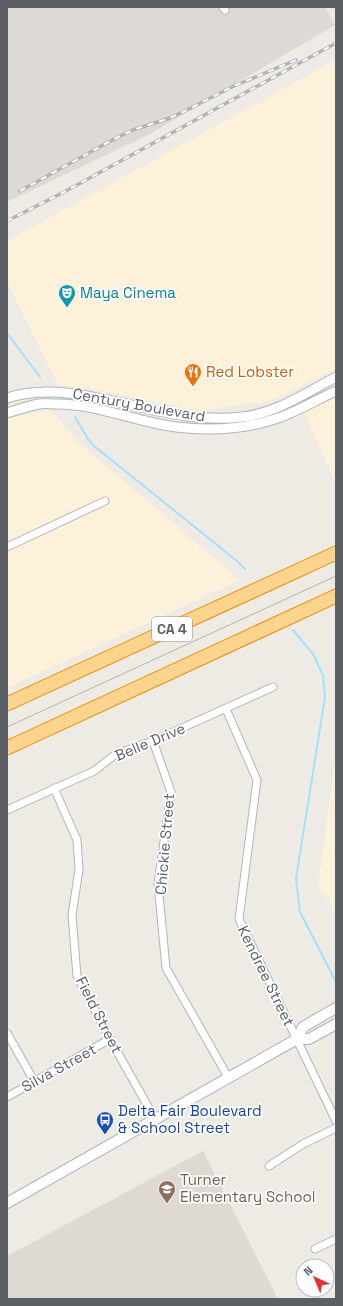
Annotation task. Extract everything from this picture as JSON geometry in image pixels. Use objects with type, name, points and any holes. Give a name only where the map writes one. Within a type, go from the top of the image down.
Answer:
[{"type":"highway","name":"CA 4","points":[[7,704],[336,553]]},
{"type":"highway","name":"CA 4","points":[[7,748],[336,596]]},
{"type":"main road","points":[[297,1039],[303,1028],[336,1008]]},
{"type":"main road","points":[[7,1203],[297,1039],[310,1039],[336,1024]]},
{"type":"street","name":"Century Boulevard","points":[[7,398],[20,394],[51,391],[80,394],[195,417],[242,417],[255,415],[278,407],[336,378]]},
{"type":"street","name":"Century Boulevard","points":[[7,413],[40,404],[67,404],[96,408],[176,427],[208,429],[233,428],[280,418],[336,391]]},
{"type":"street","points":[[7,546],[105,501]]},
{"type":"street","name":"Belle Drive","points":[[7,810],[94,771],[116,754],[153,741],[273,687]]},
{"type":"street","name":"Kendree Street","points":[[226,709],[257,780],[239,919],[336,1121]]},
{"type":"street","name":"Chickie Street","points":[[153,741],[171,792],[158,884],[166,968],[228,1077]]},
{"type":"street","name":"Field Street","points":[[54,788],[77,840],[79,870],[72,915],[77,976],[155,1119]]},
{"type":"street","points":[[7,1033],[34,1081]]},
{"type":"street","name":"Silva Street","points":[[7,1097],[110,1039]]},
{"type":"street","points":[[269,1166],[303,1144],[336,1128]]},
{"type":"street","points":[[315,1248],[336,1238]]},
{"type":"shaded area","points":[[7,7],[325,7],[335,25],[150,134],[7,202]]},
{"type":"shaded area","points":[[336,60],[336,368],[290,392],[270,400],[256,404],[248,402],[212,410],[190,409],[92,389],[58,385],[7,282],[7,241]]},
{"type":"shaded area","points":[[336,394],[336,484],[303,411]]},
{"type":"shaded area","points":[[51,410],[77,441],[240,580],[7,688],[7,418]]},
{"type":"shaded area","points":[[336,753],[336,911],[318,886]]},
{"type":"shaded area","name":"Turner Elementary School","points":[[203,1151],[278,1299],[7,1299],[7,1256]]},
{"type":"waterway","points":[[7,333],[40,377]]},
{"type":"waterway","points":[[75,417],[94,446],[245,569]]},
{"type":"waterway","points":[[293,630],[313,654],[323,675],[325,697],[296,879],[300,912],[336,982]]},
{"type":"tram line","points":[[7,727],[336,576]]},
{"type":"railway","points":[[7,221],[66,191],[336,43]]},
{"type":"railway","points":[[20,191],[116,138],[133,130],[170,118],[234,86],[296,60]]},
{"type":"place","name":"Maya Cinema","points":[[67,308]]},
{"type":"place","name":"Red Lobster","points":[[193,387]]},
{"type":"place","name":"Delta Fair Boulevard & School Street","points":[[105,1135]]},
{"type":"place","name":"Turner Elementary School","points":[[167,1204]]}]
